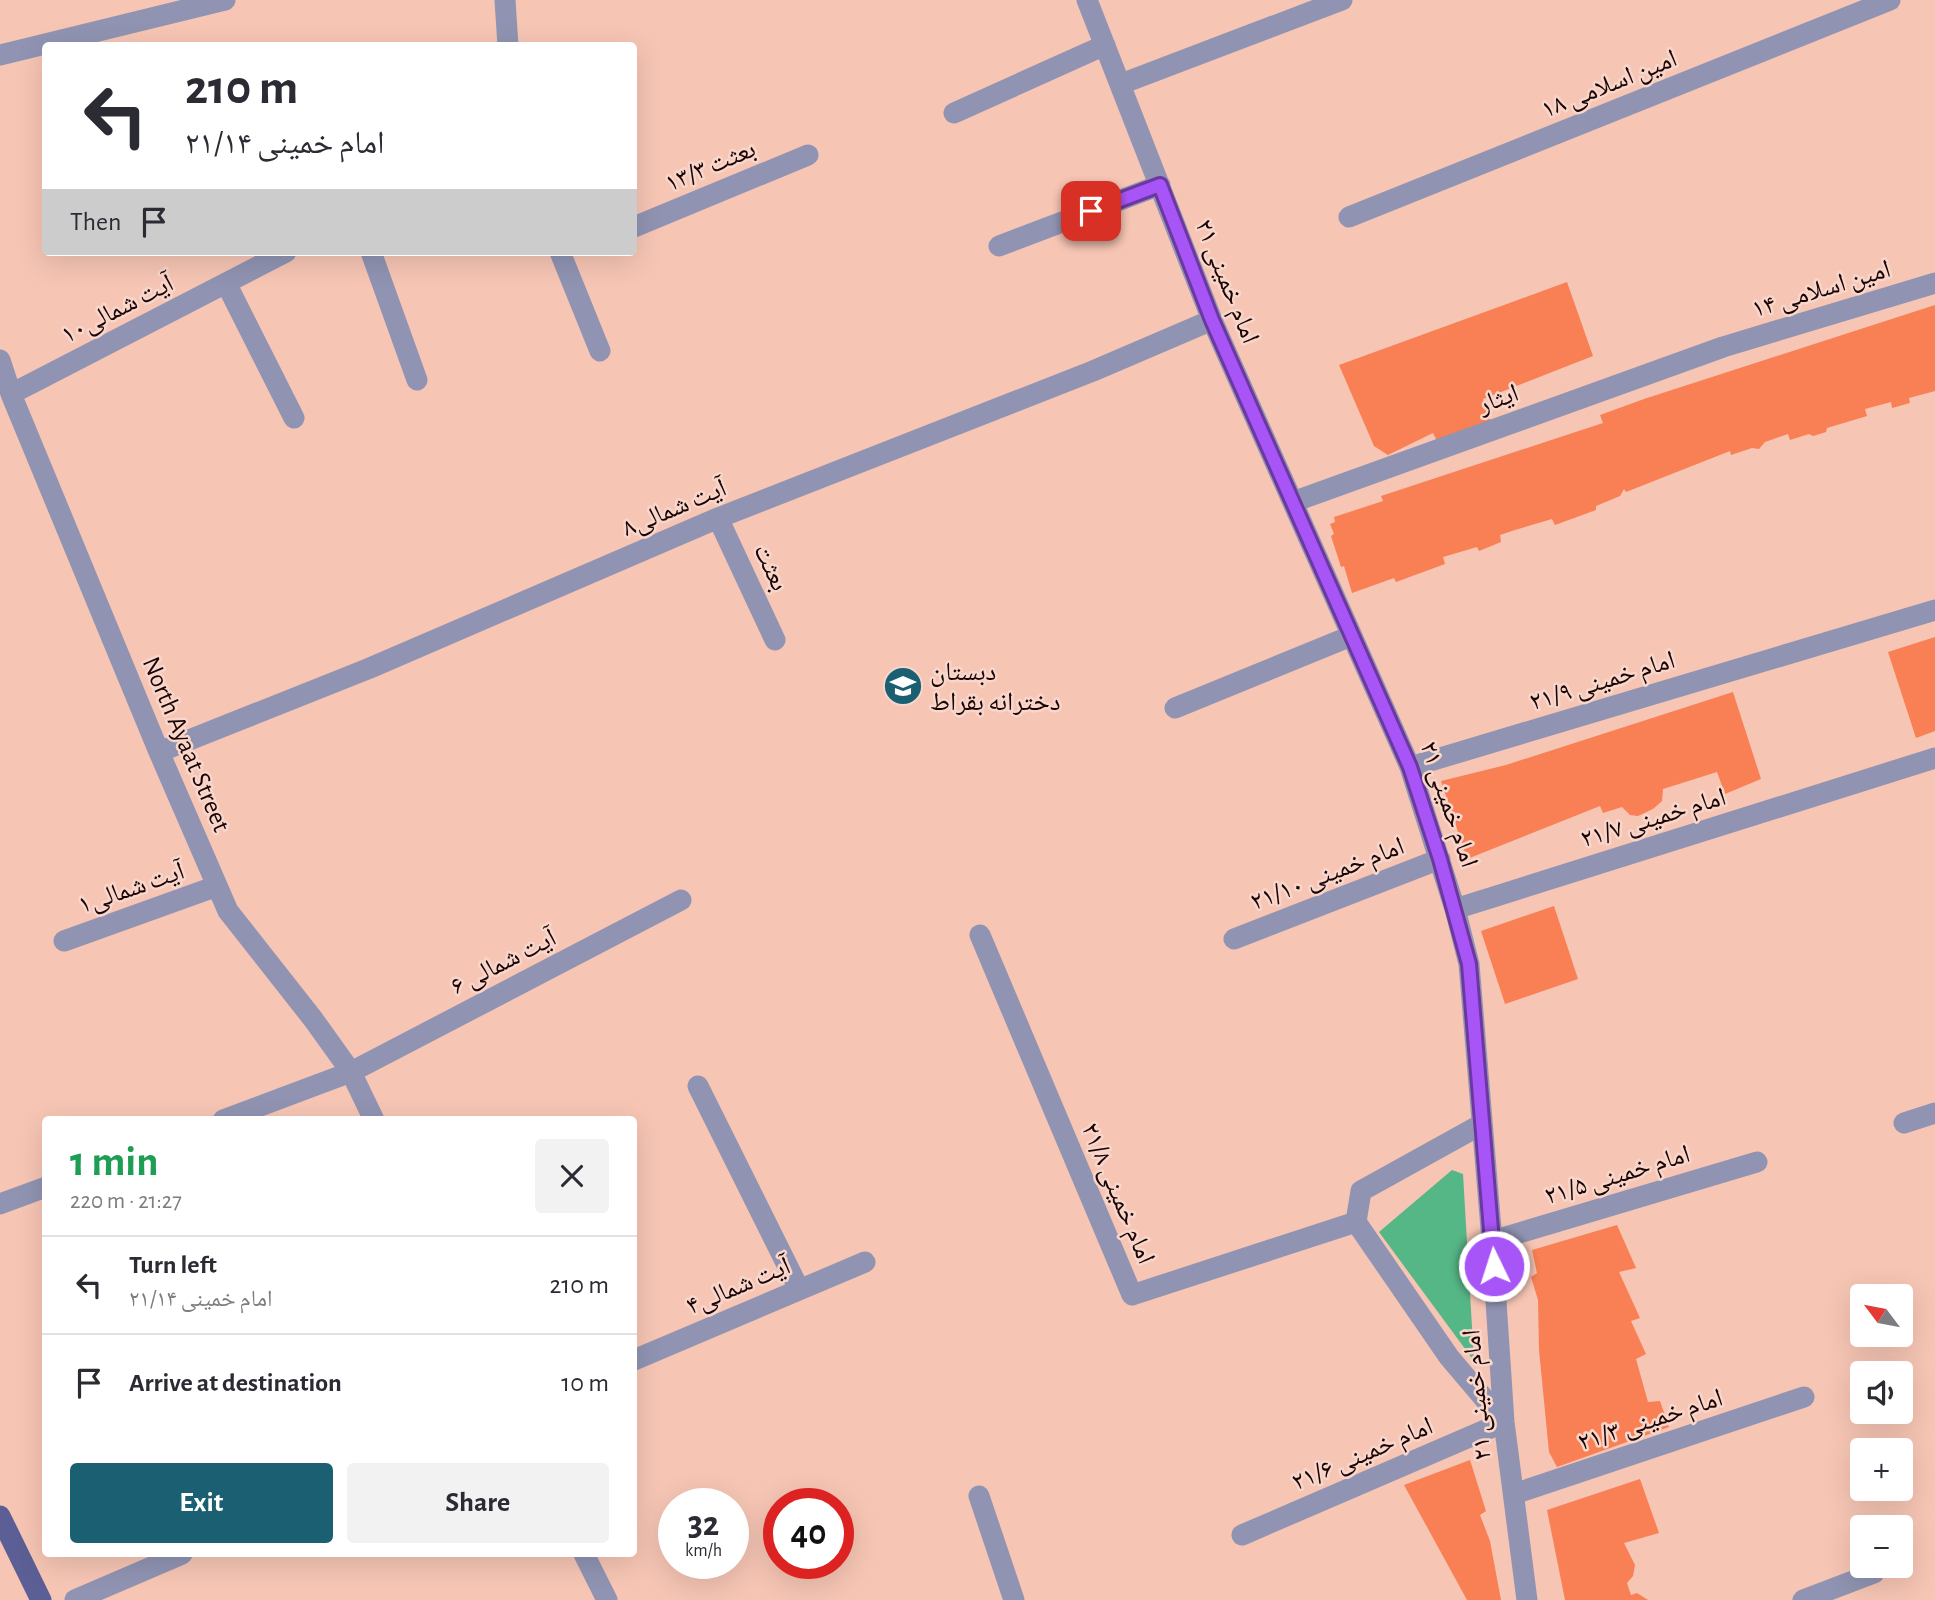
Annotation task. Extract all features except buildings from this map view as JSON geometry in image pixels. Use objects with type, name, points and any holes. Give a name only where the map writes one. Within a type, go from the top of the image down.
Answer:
[{"type":"main road","points":[[0,1516],[41,1600]]},
{"type":"street","points":[[53,42],[225,0]]},
{"type":"street","points":[[505,0],[508,42]]},
{"type":"street","name":"امام خمینی ۲۱","points":[[1087,0],[1212,320],[1410,767],[1455,909],[1469,964],[1504,1422],[1527,1600]]},
{"type":"street","points":[[1121,84],[1342,0]]},
{"type":"street","name":"امین اسلامی ۱۸","points":[[1349,217],[1890,0]]},
{"type":"street","points":[[0,55],[42,45]]},
{"type":"street","points":[[954,113],[1105,45]]},
{"type":"street","name":"بعثت ۱۳/۳","points":[[637,227],[808,155]]},
{"type":"street","points":[[999,246],[1160,185]]},
{"type":"street","name":"آیت شمالی۱۰","points":[[11,394],[278,256]]},
{"type":"street","points":[[372,256],[417,380]]},
{"type":"street","points":[[566,256],[600,351]]},
{"type":"street","name":"امین اسلامی ۱۴","points":[[1723,347],[1935,282]]},
{"type":"street","points":[[226,283],[294,418]]},
{"type":"street","name":"آیت شمالی۸","points":[[159,752],[370,668],[718,519],[1093,371],[1212,320]]},
{"type":"street","name":"ایثار","points":[[1293,502],[1723,347]]},
{"type":"street","name":"North Ayaat Street","points":[[0,360],[11,394],[159,752],[228,911],[351,1072],[372,1116]]},
{"type":"street","name":"بعثت","points":[[718,519],[775,640]]},
{"type":"street","name":"امام خمینی ۲۱/۹","points":[[1410,767],[1935,610]]},
{"type":"street","points":[[1175,708],[1351,636]]},
{"type":"street","name":"امام خمینی ۲۱/۷","points":[[1455,909],[1935,758]]},
{"type":"street","name":"امام خمینی ۲۱/۱۰","points":[[1234,939],[1440,859]]},
{"type":"street","name":"آیت شمالی۱","points":[[64,941],[217,886]]},
{"type":"street","name":"آیت شمالی ۶","points":[[234,1116],[351,1072],[681,900]]},
{"type":"street","name":"امام خمینی ۲۱/۸","points":[[981,935],[1132,1295],[1356,1222]]},
{"type":"street","points":[[698,1086],[800,1289]]},
{"type":"street","points":[[1904,1123],[1935,1113]]},
{"type":"street","points":[[1482,1124],[1361,1191],[1356,1222],[1449,1357],[1504,1422]]},
{"type":"street","name":"امام خمینی ۲۱/۵","points":[[1492,1241],[1757,1162]]},
{"type":"street","points":[[0,1205],[42,1189]]},
{"type":"street","name":"آیت شمالی۴","points":[[637,1359],[864,1262]]},
{"type":"street","name":"امام خمینی ۲۱/۳","points":[[1514,1494],[1804,1397]]},
{"type":"street","name":"امام خمینی ۲۱/۶","points":[[1242,1535],[1504,1422]]},
{"type":"street","points":[[979,1496],[1014,1600]]},
{"type":"street","points":[[75,1600],[175,1557]]},
{"type":"street","points":[[586,1557],[607,1600]]},
{"type":"street","points":[[1803,1600],[1861,1578]]},
{"type":"green space","points":[[1452,1170],[1463,1174],[1474,1361],[1379,1232]]},
{"type":"place","name":"دبستان دخترانه بقراط","points":[[903,686]]},
{"type":"route","points":[[1091,211],[1160,185],[1212,320],[1410,767],[1455,909],[1469,964],[1494,1266]]}]
